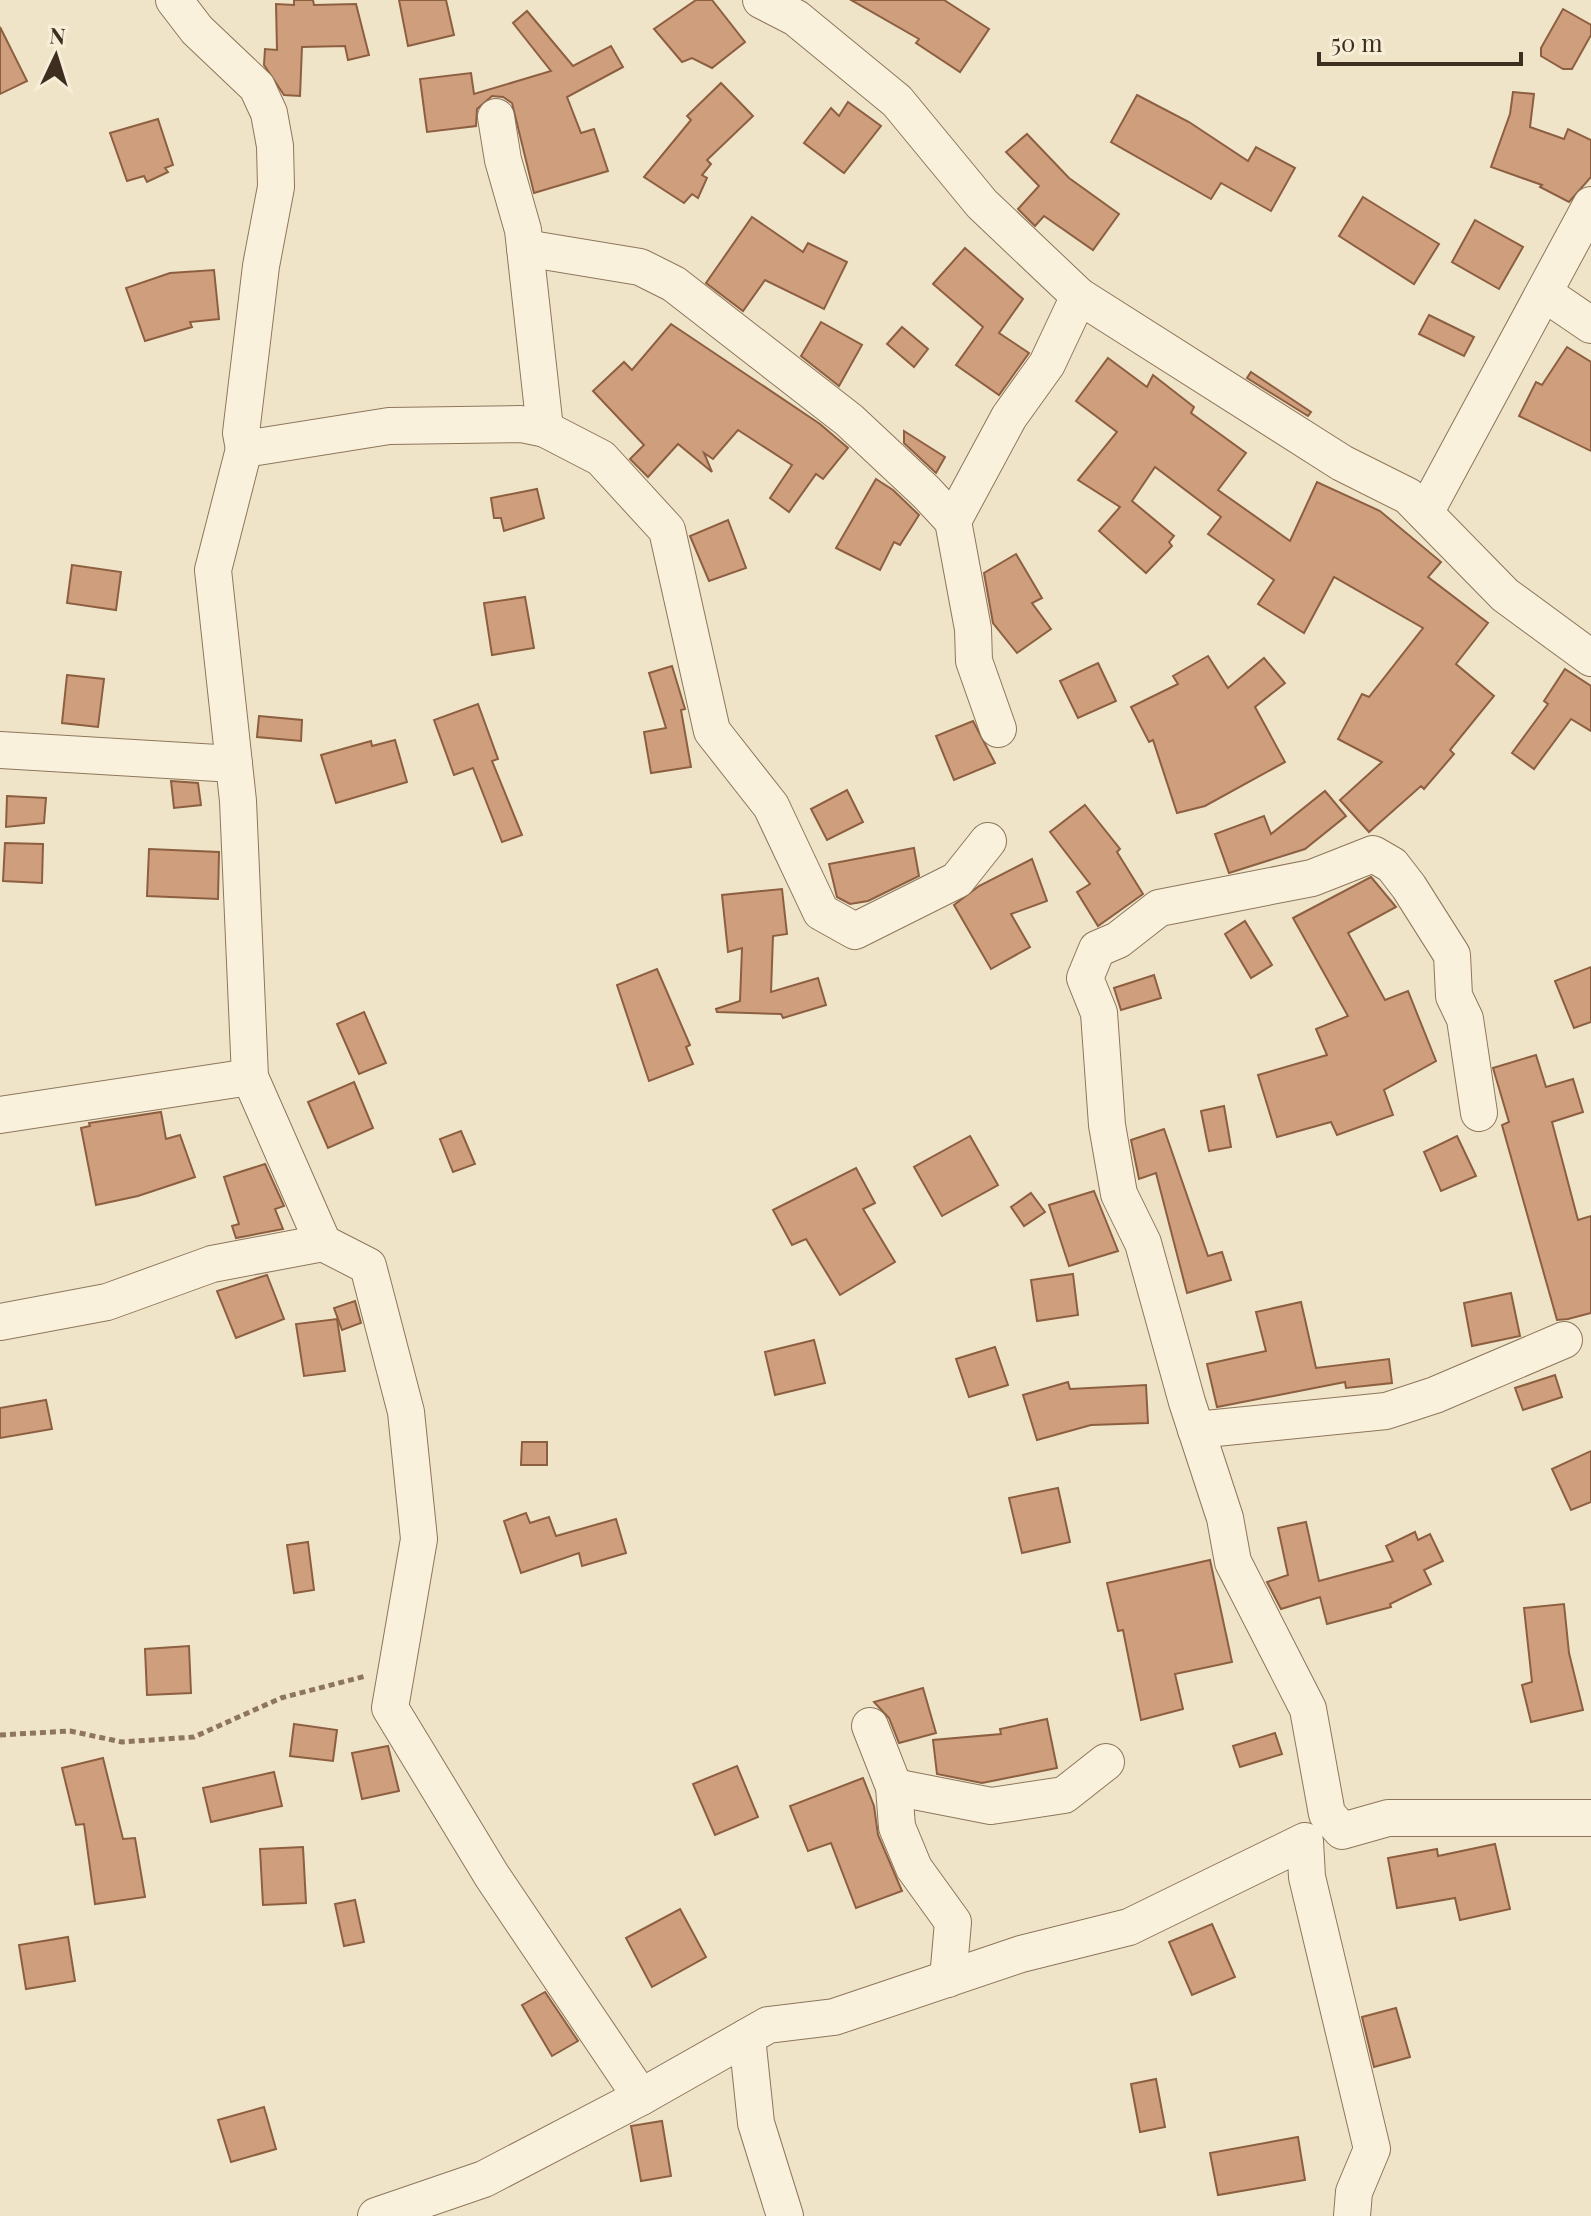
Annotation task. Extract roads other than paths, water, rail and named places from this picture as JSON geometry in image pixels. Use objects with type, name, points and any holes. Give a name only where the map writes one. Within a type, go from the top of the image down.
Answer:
[{"type":"street","points":[[174,0],[197,30],[257,87],[269,113],[275,146],[276,187],[261,266],[241,433],[244,449],[213,570],[234,764],[250,1077],[323,1243]]},
{"type":"street","points":[[761,0],[796,18],[897,101],[982,204],[1079,296],[1342,463],[1408,496],[1505,595],[1591,658]]},
{"type":"street","points":[[496,117],[525,248],[545,429]]},
{"type":"street","points":[[1425,513],[1591,205]]},
{"type":"street","points":[[525,248],[640,267],[674,284],[849,420],[953,521],[973,629],[974,661],[998,729]]},
{"type":"street","points":[[1544,293],[1591,325]]},
{"type":"street","points":[[953,521],[1009,417],[1047,364],[1079,296]]},
{"type":"street","points":[[244,449],[389,426],[521,424],[545,429],[601,458],[667,530],[712,731],[771,806],[821,912],[855,931],[957,880],[988,841]]},
{"type":"street","points":[[0,750],[234,764]]},
{"type":"street","points":[[1352,2216],[1354,2192],[1372,2149],[1307,1877],[1316,1828],[1308,1709],[1233,1562],[1225,1518],[1196,1430],[1143,1243],[1119,1194],[1107,1125],[1099,1013],[1085,978],[1097,949],[1118,940],[1159,908],[1312,878],[1373,854],[1392,865],[1452,955],[1454,996],[1465,1019],[1479,1113]]},
{"type":"street","points":[[0,1115],[250,1077]]},
{"type":"street","points":[[0,1322],[107,1302],[212,1264],[323,1243],[368,1266],[406,1412],[419,1539],[390,1708],[492,1876],[641,2097]]},
{"type":"street","points":[[1196,1430],[1386,1411],[1435,1395],[1564,1340]]},
{"type":"street","points":[[870,1726],[894,1787],[897,1827],[914,1868],[953,1922],[948,1979]]},
{"type":"street","points":[[894,1787],[991,1806],[1064,1795],[1106,1762]]},
{"type":"street","points":[[376,2216],[484,2179],[641,2097],[768,2025],[834,2017],[1021,1954],[1129,1927],[1316,1828],[1342,1831],[1388,1818],[1591,1818]]},
{"type":"street","points":[[747,2037],[756,2123],[785,2216]]}]
